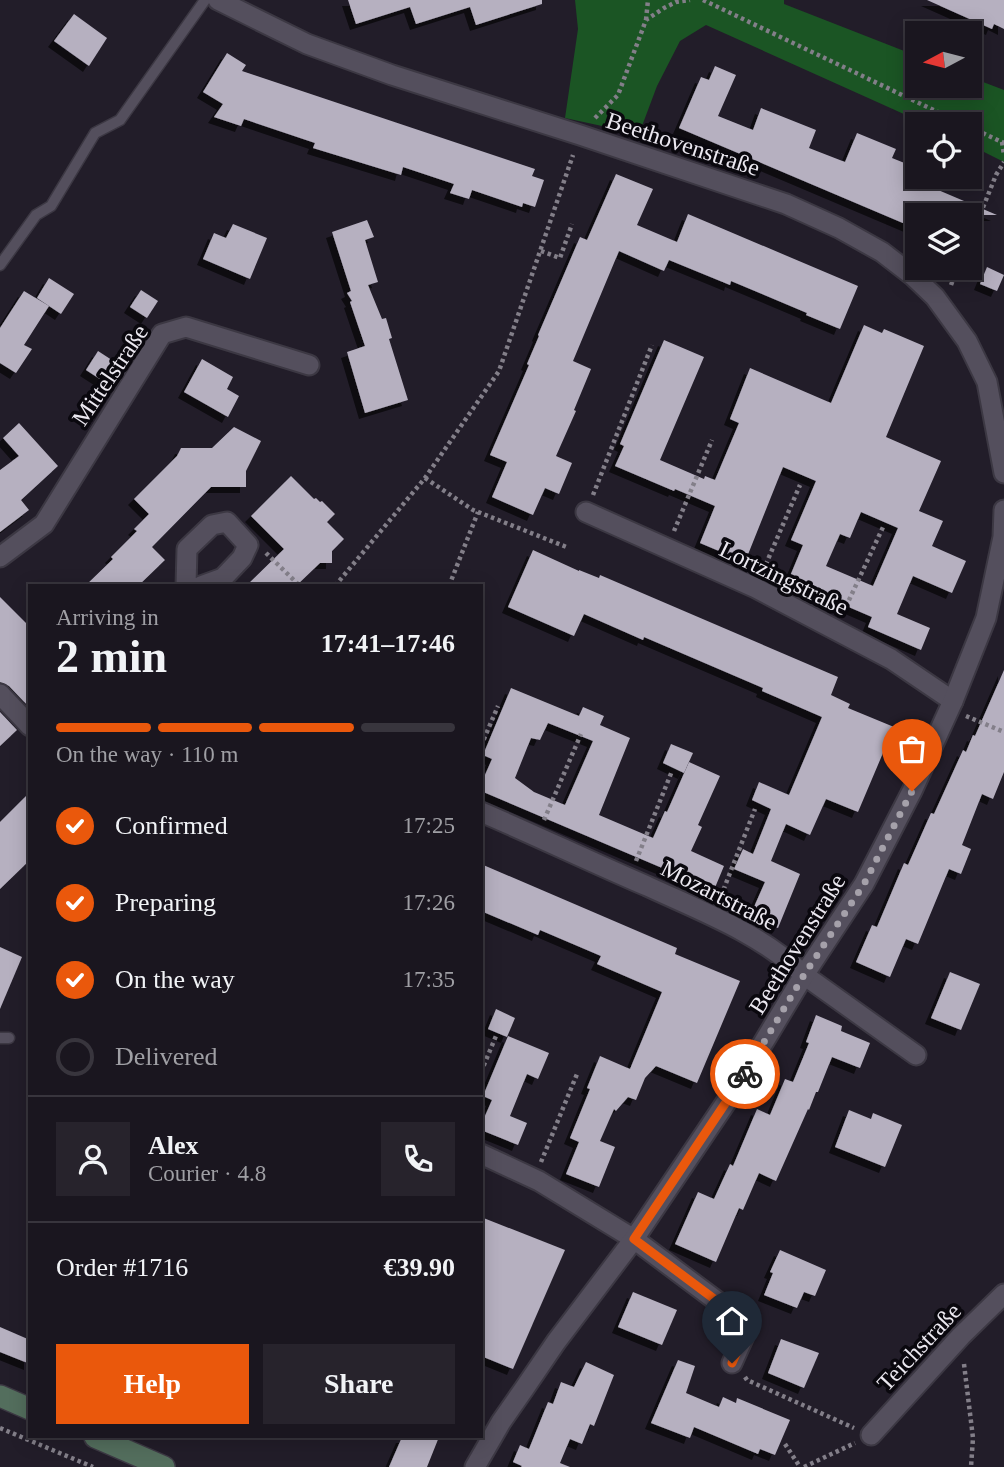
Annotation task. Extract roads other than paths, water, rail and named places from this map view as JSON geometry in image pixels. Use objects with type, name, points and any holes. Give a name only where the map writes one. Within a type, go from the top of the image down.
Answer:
[{"type":"main road","points":[[0,1396],[28,1408]]},
{"type":"main road","points":[[97,1438],[164,1467]]},
{"type":"street","name":"Beethovenstraße","points":[[218,0],[307,44],[392,75],[786,204],[839,228],[882,252],[935,297],[967,341],[987,383],[1004,473]]},
{"type":"street","name":"Mittelstraße","points":[[0,557],[44,524],[162,334],[186,327],[309,365]]},
{"type":"street","name":"Beethovenstraße","points":[[475,1467],[501,1422],[550,1351],[634,1239],[741,1080],[804,975],[864,884],[912,791],[953,701],[986,618],[1003,537],[1004,510]]},
{"type":"street","name":"Lortzingstraße","points":[[586,512],[756,588],[891,659],[953,701]]},
{"type":"street","points":[[186,584],[187,549],[212,525],[227,522],[248,545],[242,558],[223,578],[206,584]]},
{"type":"street","points":[[0,694],[28,724]]},
{"type":"street","name":"Mozartstraße","points":[[483,813],[629,878],[764,943],[916,1055]]},
{"type":"street","points":[[483,1155],[535,1179],[634,1239],[749,1325],[732,1363]]},
{"type":"street","name":"Teichstraße","points":[[871,1435],[961,1336],[1004,1294]]},
{"type":"lane","points":[[0,265],[36,215],[51,205],[95,133],[120,120],[205,0]]}]
